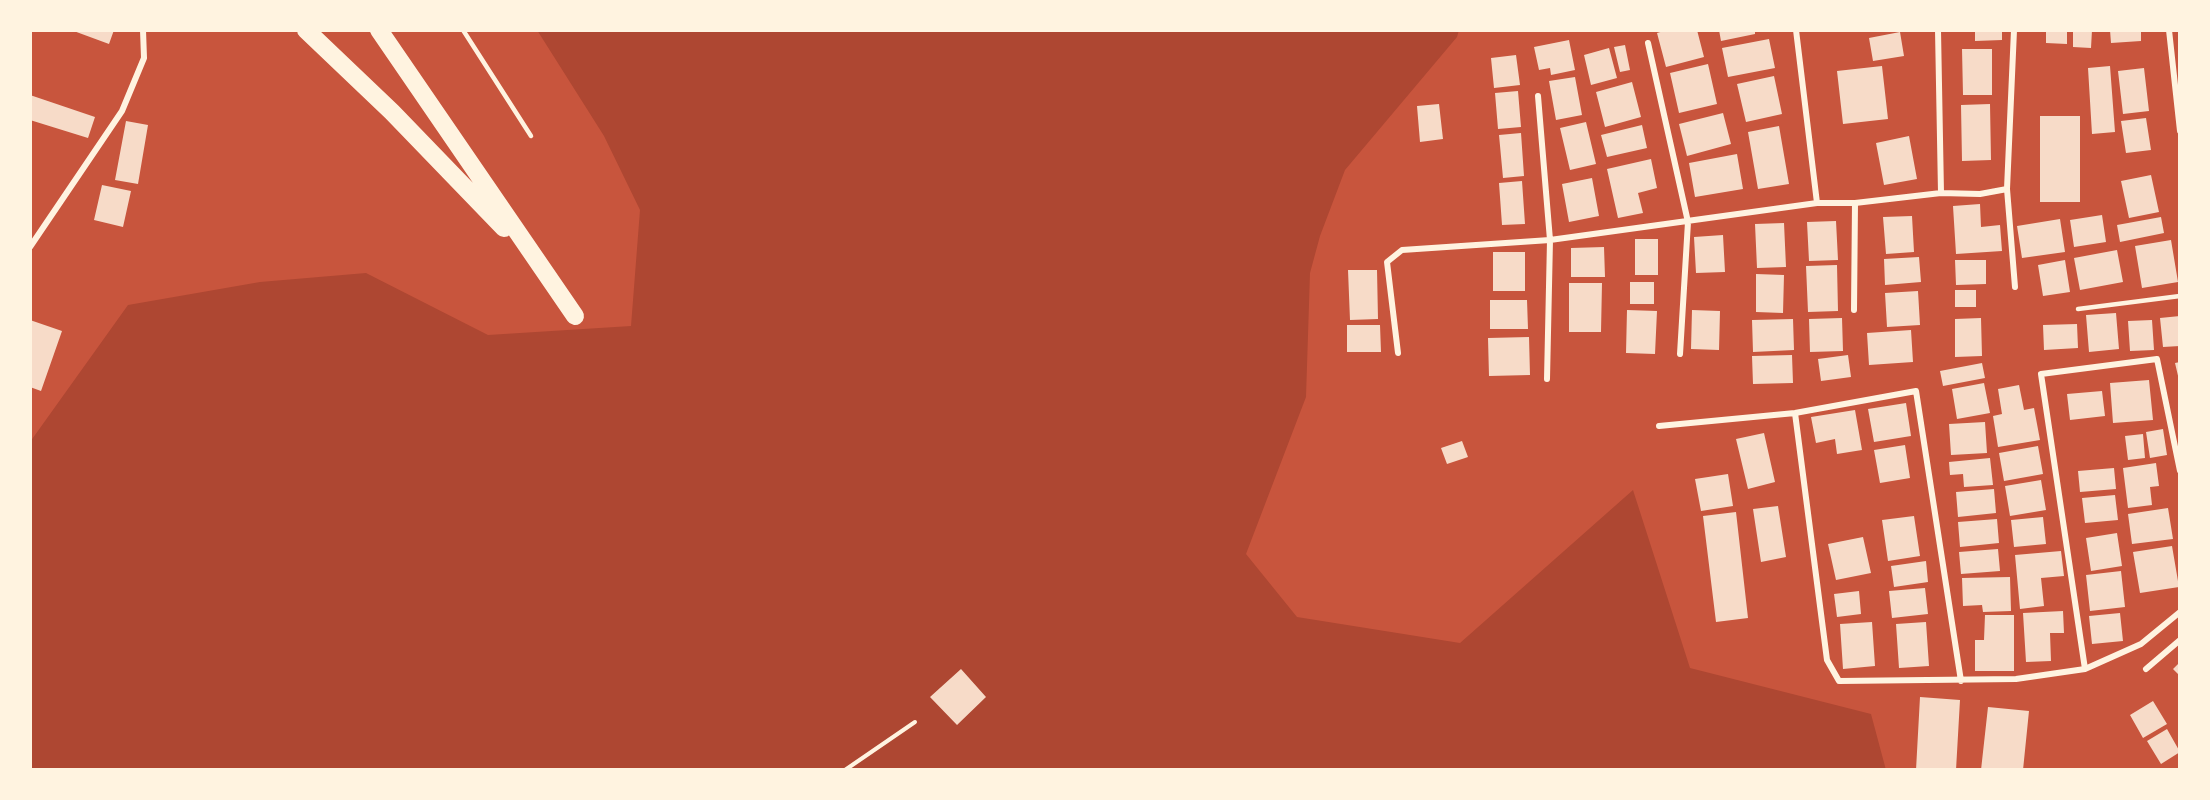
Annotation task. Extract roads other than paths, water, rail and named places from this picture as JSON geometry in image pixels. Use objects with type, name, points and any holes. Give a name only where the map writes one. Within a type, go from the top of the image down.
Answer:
[{"type":"highway","points":[[306,30],[392,112],[541,266]]},
{"type":"highway","points":[[379,30],[575,316]]},
{"type":"street","points":[[31,245],[122,111],[144,58],[143,30]]},
{"type":"street","points":[[1796,30],[1817,203]]},
{"type":"street","points":[[1938,30],[1941,193]]},
{"type":"street","points":[[2014,30],[2007,189],[2014,287]]},
{"type":"street","points":[[2169,30],[2180,131]]},
{"type":"street","points":[[1648,43],[1688,222],[1680,354]]},
{"type":"street","points":[[1538,96],[1550,240],[1547,379]]},
{"type":"street","points":[[1398,353],[1387,262],[1402,250],[1550,240],[1817,203],[1855,203],[1941,193],[1980,194],[2007,189]]},
{"type":"street","points":[[1854,310],[1855,203]]},
{"type":"street","points":[[2085,669],[2041,374],[2157,359],[2180,471]]},
{"type":"street","points":[[1659,426],[1795,413],[1916,391],[1961,681]]},
{"type":"street","points":[[1795,413],[1827,660],[1839,681],[2016,679],[2085,669],[2141,644],[2180,612]]},
{"type":"street","points":[[2146,669],[2180,640]]},
{"type":"lane","points":[[463,30],[531,136]]},
{"type":"lane","points":[[2078,309],[2180,296]]}]
